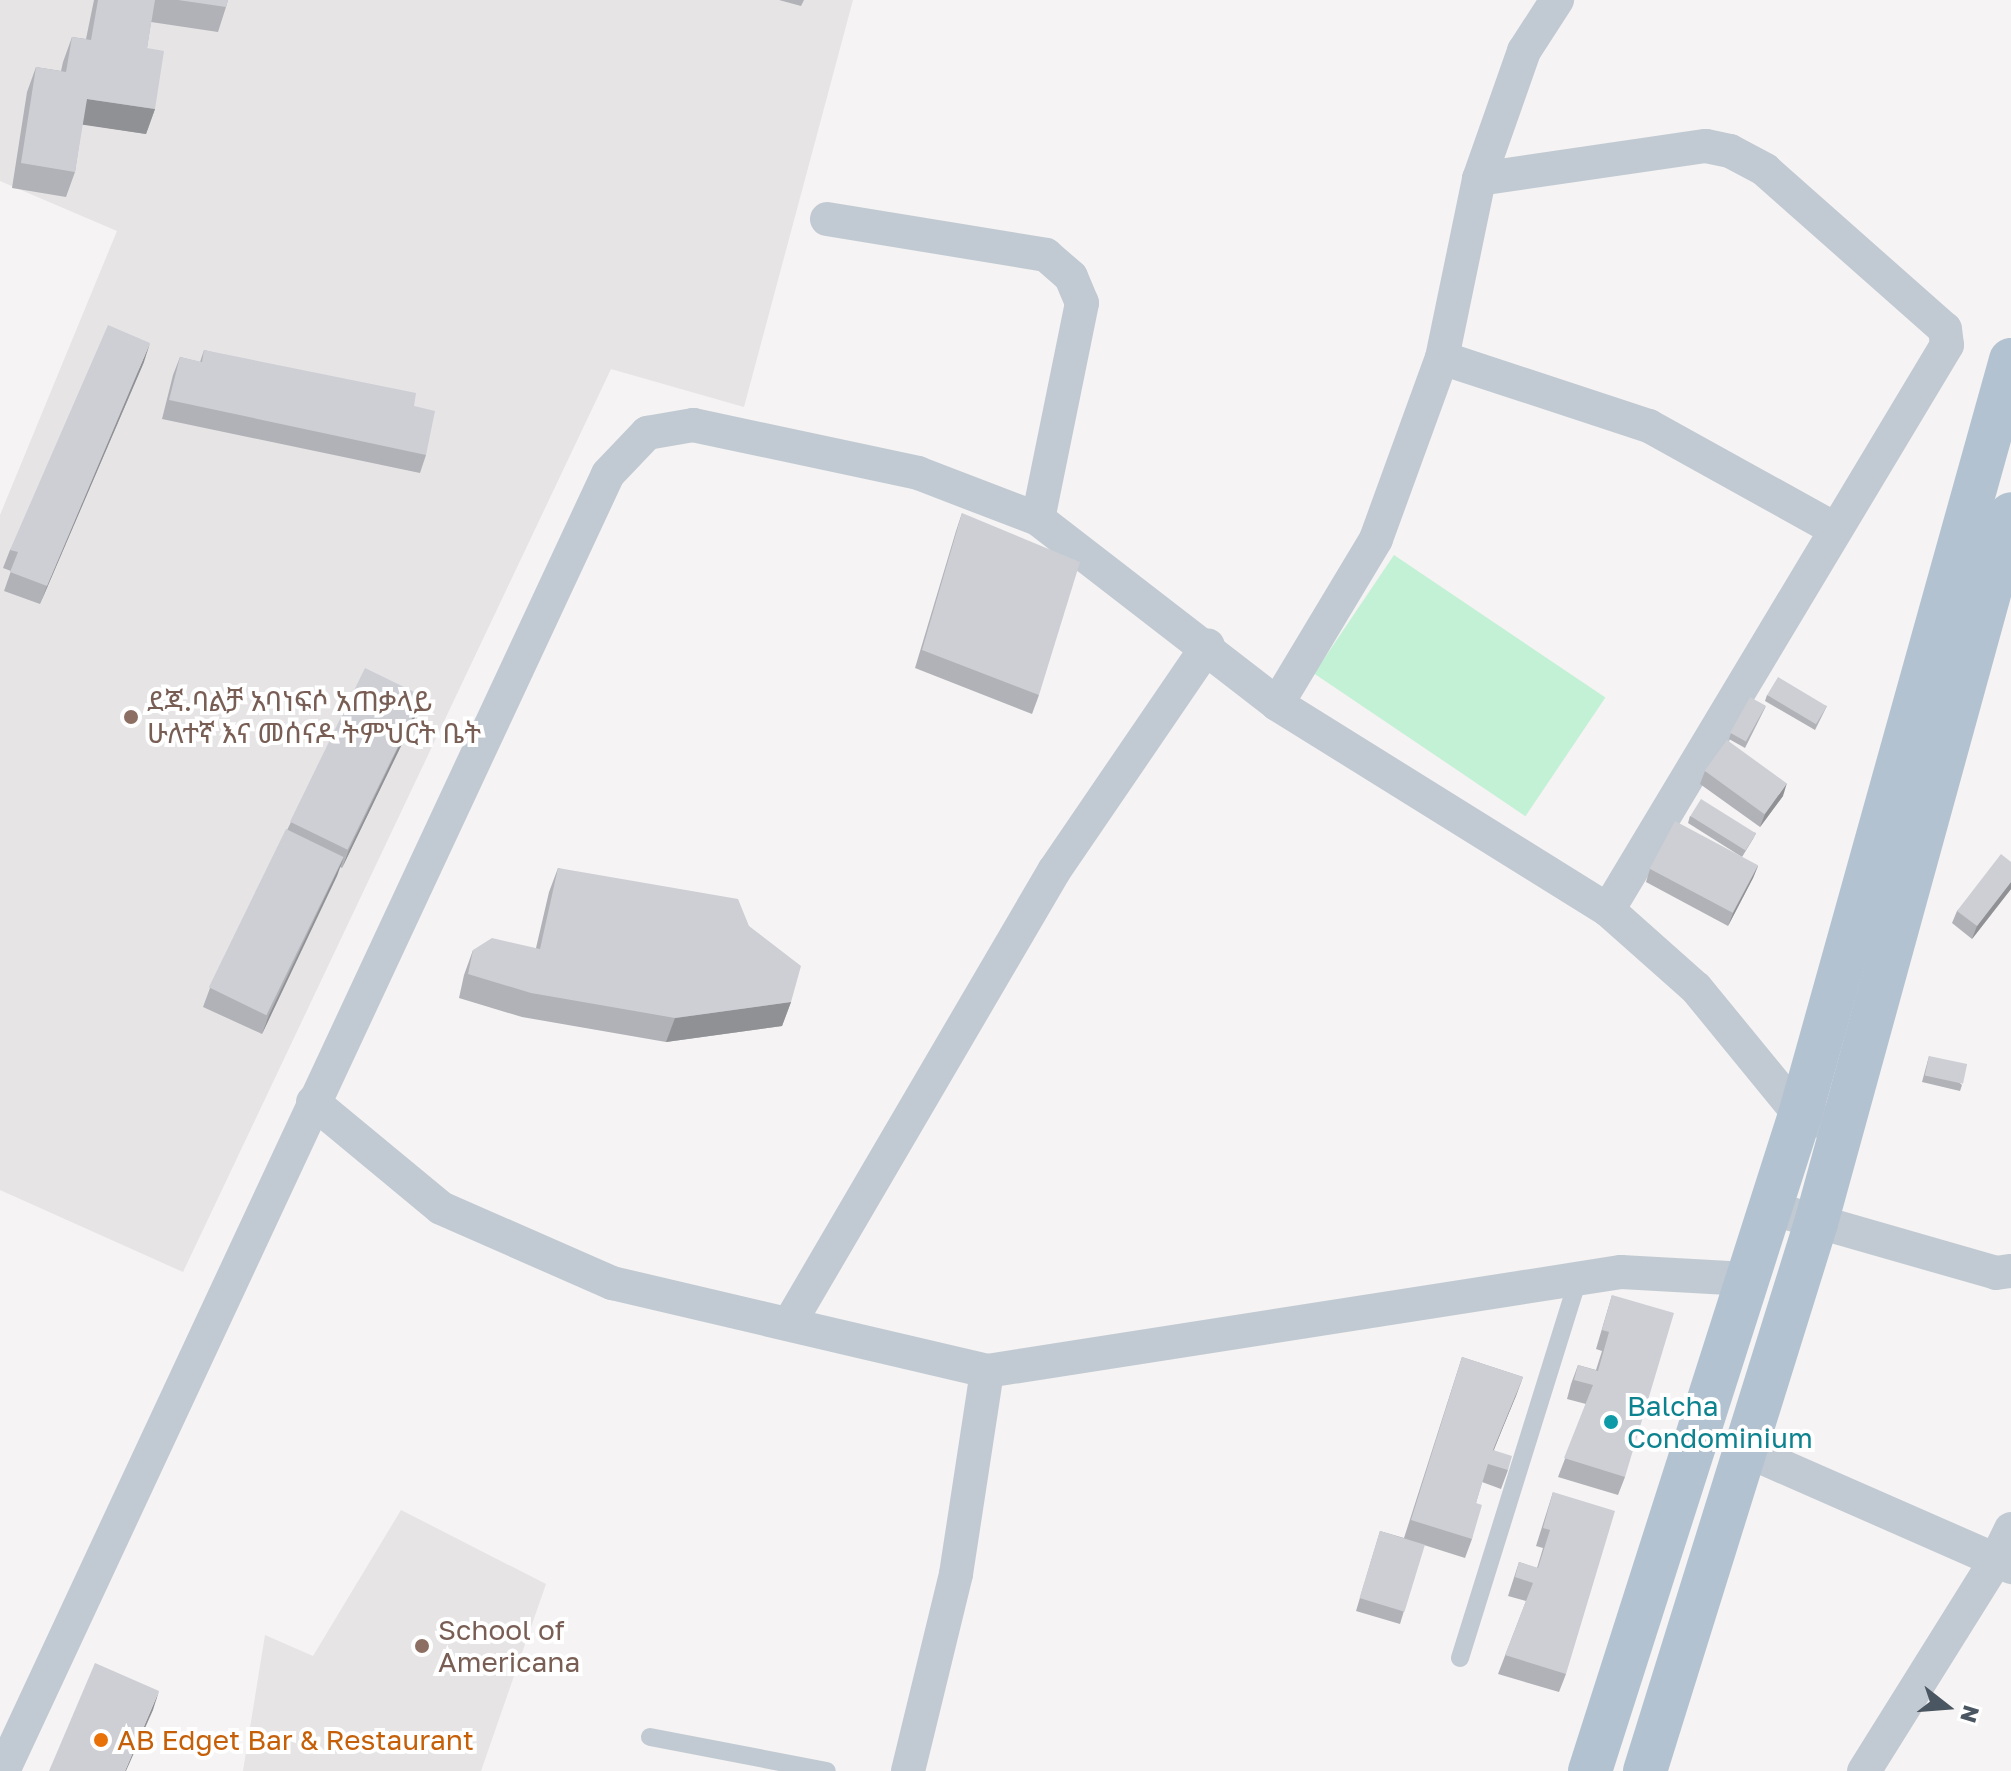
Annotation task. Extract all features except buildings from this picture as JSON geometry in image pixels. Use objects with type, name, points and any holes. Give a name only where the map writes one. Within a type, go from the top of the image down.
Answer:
[{"type":"main road","points":[[1590,1771],[1800,1115],[2011,360]]},
{"type":"main road","points":[[1645,1771],[1816,1223],[2011,514]]},
{"type":"street","points":[[1277,704],[1376,539],[1442,358],[1479,179],[1524,51],[1557,0]]},
{"type":"street","points":[[1479,179],[1706,146],[1730,151],[1765,170],[1945,329],[1947,345],[1937,369],[1833,528],[1608,910]]},
{"type":"street","points":[[827,219],[1046,255],[1071,277],[1082,303],[1038,519]]},
{"type":"street","points":[[1442,358],[1649,426],[1833,528]]},
{"type":"street","points":[[3,1771],[608,474],[647,433],[693,425],[918,473],[1038,519],[1208,645],[1277,704],[1608,910],[1696,988],[1800,1115],[1841,1128]]},
{"type":"street","points":[[789,1324],[1054,871],[1208,645]]},
{"type":"street","points":[[313,1102],[441,1208],[612,1283],[987,1371],[1621,1272],[1747,1279]]},
{"type":"street","points":[[1770,1208],[1996,1273],[2011,1271]]},
{"type":"street","points":[[908,1771],[956,1574],[987,1371]]},
{"type":"street","points":[[1745,1450],[2004,1564]]},
{"type":"street","points":[[1864,1771],[2004,1564],[2011,1529]]},
{"type":"lane","points":[[1460,1658],[1578,1279]]},
{"type":"lane","points":[[650,1737],[827,1771]]},
{"type":"shaded area","points":[[0,0],[853,0],[744,407],[611,369],[183,1272],[0,1190],[0,515],[117,231],[0,181]]},
{"type":"shaded area","name":"School of Americana","points":[[401,1510],[546,1584],[481,1771],[243,1771],[265,1635],[313,1656]]},
{"type":"green space","points":[[1394,555],[1605,698],[1525,816],[1314,674]]},
{"type":"place","name":"ደጃ.ባልቻ አባነፍሶ አጠቃላይ ሁለተኛ እና መሰናዶ ትምህርት ቤት","points":[[131,717]]},
{"type":"place","name":"Balcha Condominium","points":[[1611,1422]]},
{"type":"place","name":"School of Americana","points":[[422,1646]]},
{"type":"place","name":"AB Edget Bar & Restaurant","points":[[101,1740]]}]
